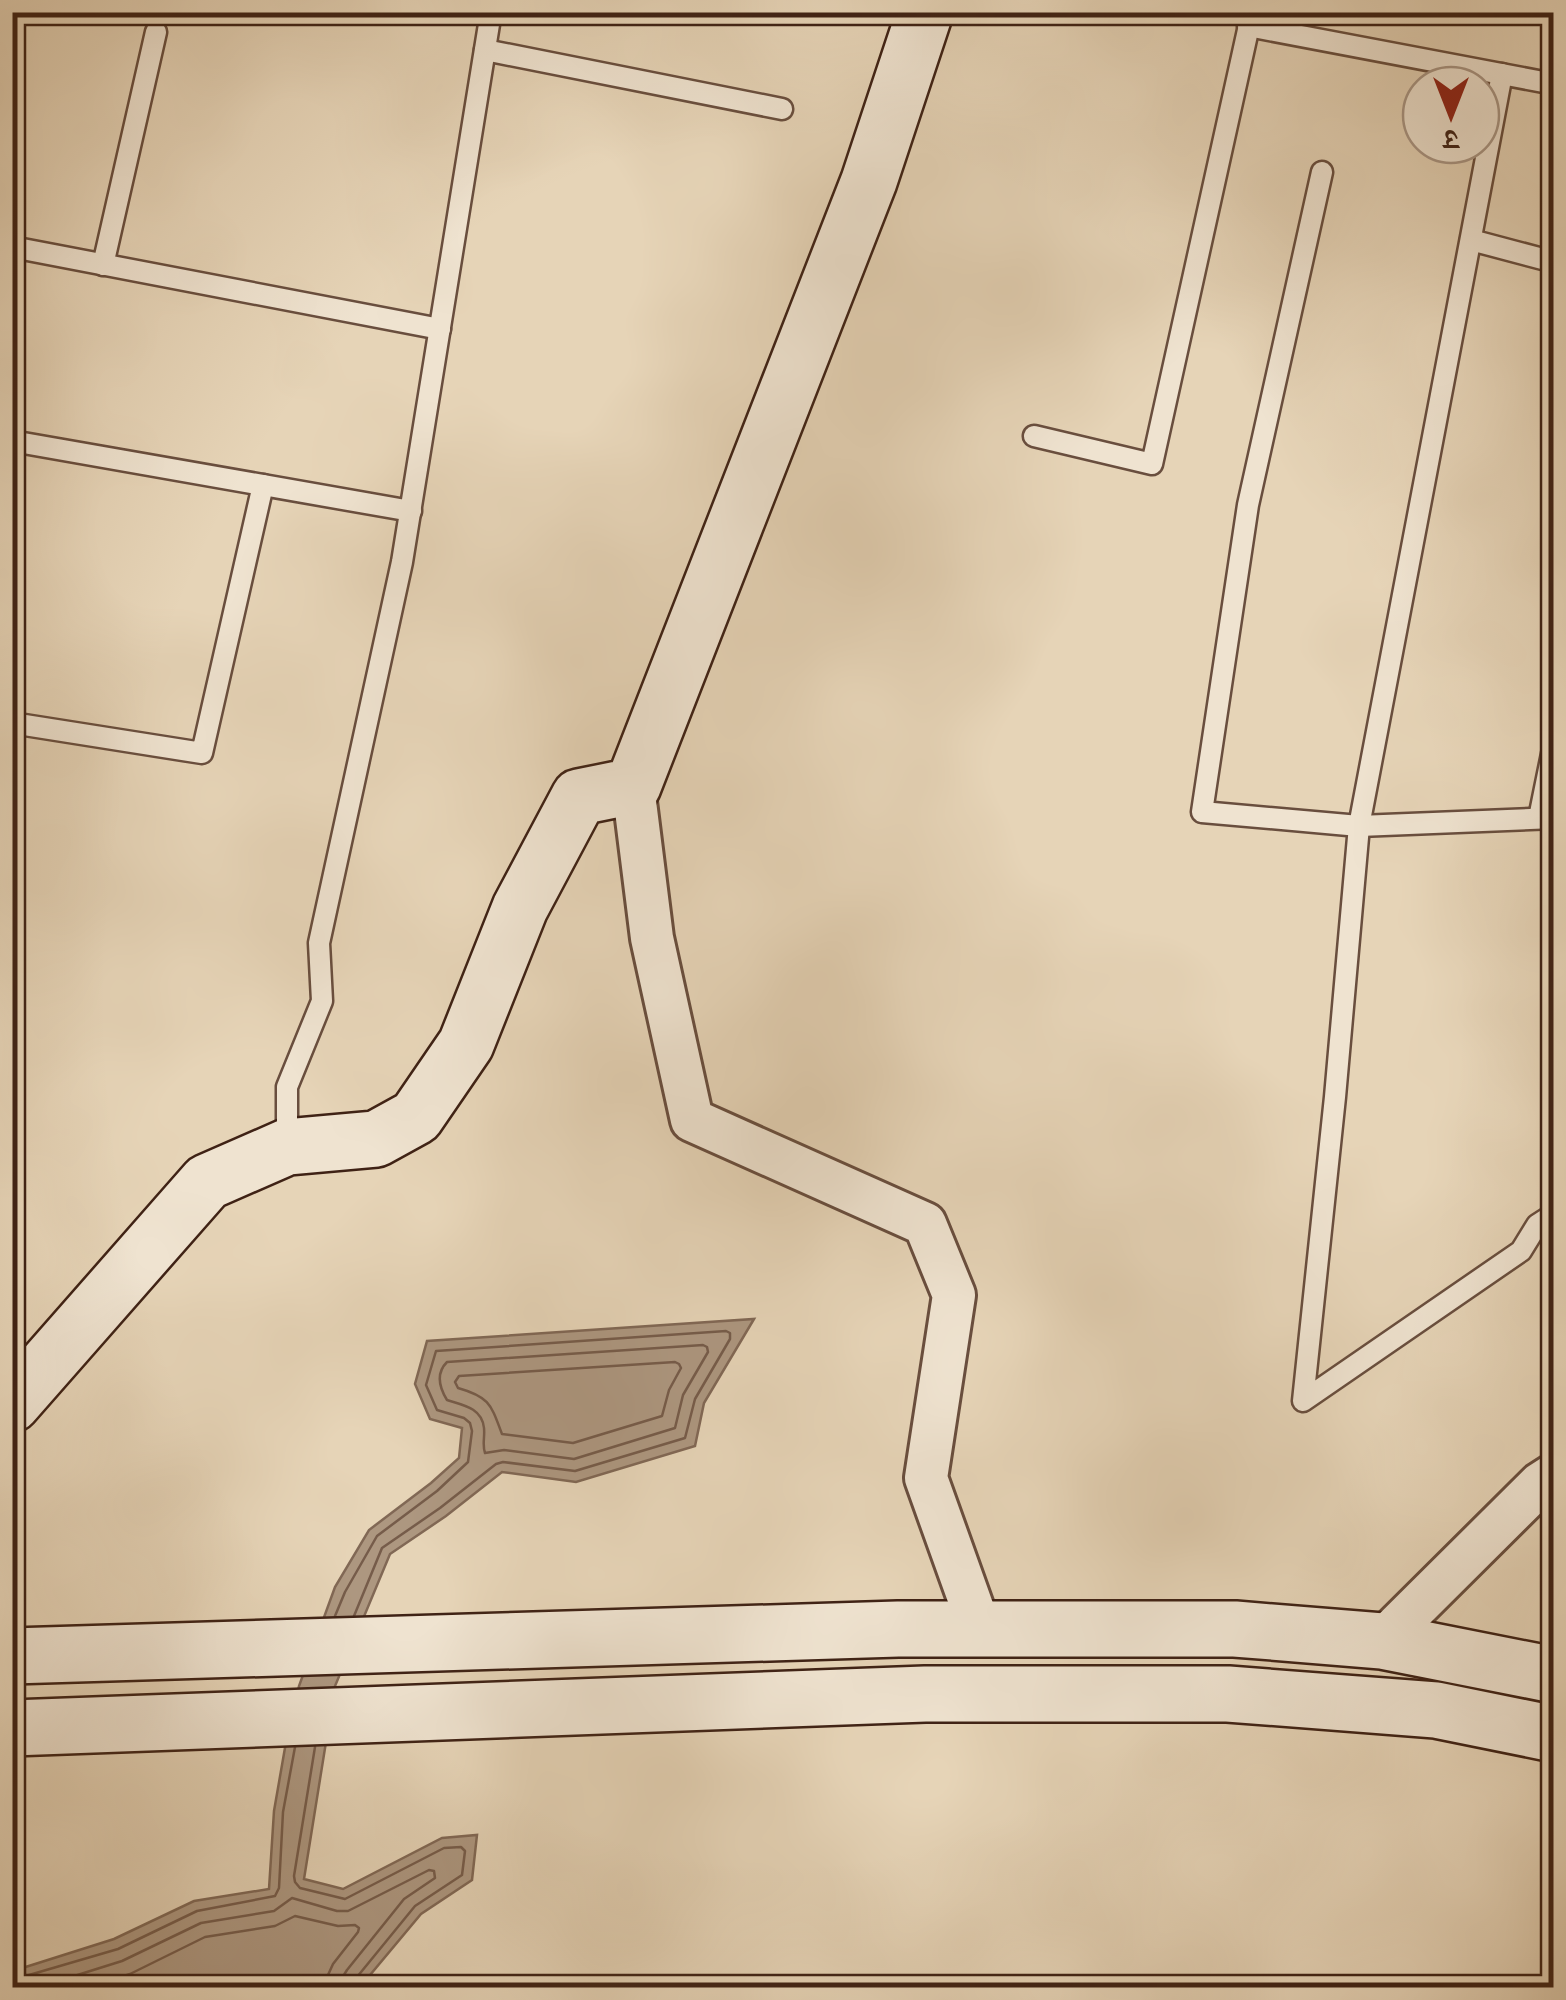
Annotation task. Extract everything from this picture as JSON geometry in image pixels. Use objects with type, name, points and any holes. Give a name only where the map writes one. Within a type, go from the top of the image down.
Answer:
[{"type":"main road","points":[[12,1404],[207,1182],[287,1147],[376,1139],[416,1117],[466,1044],[520,908],[579,797],[633,786],[868,181],[925,12]]},
{"type":"main road","points":[[12,1656],[898,1629],[1236,1628],[1382,1641],[1554,1675]]},
{"type":"main road","points":[[12,1728],[925,1694],[1228,1694],[1436,1710],[1554,1734]]},
{"type":"street","points":[[633,786],[652,938],[692,1120],[925,1224],[954,1295],[926,1478],[976,1618],[974,1622],[1236,1628]]},
{"type":"street","points":[[1382,1641],[1540,1484],[1554,1475]]},
{"type":"lane","points":[[287,1147],[287,1086],[322,1001],[319,943],[402,562],[491,12]]},
{"type":"lane","points":[[1034,436],[1152,464],[1250,20],[1554,84]]},
{"type":"lane","points":[[103,265],[156,32]]},
{"type":"lane","points":[[485,50],[782,109]]},
{"type":"lane","points":[[1502,74],[1359,826],[1303,1401],[1521,1251],[1537,1226],[1554,1214]]},
{"type":"lane","points":[[1322,172],[1248,505],[1202,812],[1359,826],[1546,818],[1554,744]]},
{"type":"lane","points":[[1471,240],[1554,262]]},
{"type":"lane","points":[[12,247],[440,329]]},
{"type":"lane","points":[[12,442],[410,511]]},
{"type":"lane","points":[[12,722],[202,753],[263,486]]},
{"type":"water","points":[[754,1319],[704,1403],[695,1446],[576,1482],[502,1472],[390,1554],[335,1686],[304,1879],[343,1889],[442,1838],[477,1835],[472,1880],[421,1914],[360,1987],[13,1988],[13,1971],[114,1939],[194,1901],[269,1889],[274,1811],[286,1742],[299,1686],[335,1587],[369,1530],[459,1458],[462,1428],[430,1419],[415,1384],[427,1341]]}]
